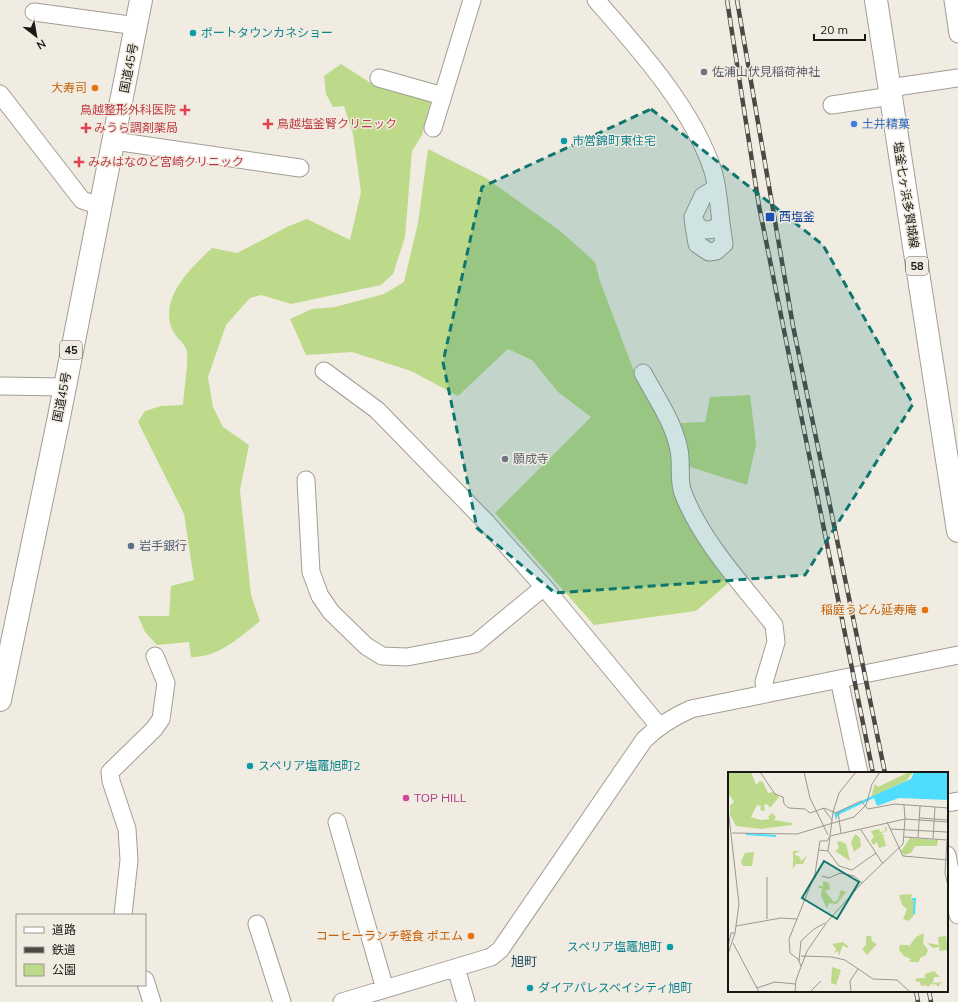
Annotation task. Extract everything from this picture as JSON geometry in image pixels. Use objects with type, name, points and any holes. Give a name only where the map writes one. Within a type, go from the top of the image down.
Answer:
[{"type":"main road","name":"国道45号","points":[[0,700],[6,647],[64,387],[141,0]]},
{"type":"main road","name":"塩釜七ヶ浜多賀城線","points":[[876,0],[958,531]]},
{"type":"street","points":[[433,128],[472,0]]},
{"type":"street","points":[[596,0],[622,30],[671,93],[696,131],[713,171],[716,188],[721,223],[711,230],[704,231],[698,228],[693,217],[702,196],[716,188]]},
{"type":"street","points":[[953,0],[958,34]]},
{"type":"street","points":[[34,12],[137,26]]},
{"type":"street","points":[[379,78],[442,96]]},
{"type":"street","points":[[832,105],[958,78]]},
{"type":"street","points":[[0,94],[82,200],[100,206]]},
{"type":"street","points":[[114,141],[300,168]]},
{"type":"street","points":[[324,371],[377,410],[486,522],[544,587],[659,726]]},
{"type":"street","points":[[643,373],[667,416],[679,450],[682,490],[692,515],[710,542],[774,625],[776,642],[764,682],[766,694]]},
{"type":"street","points":[[0,386],[64,387]]},
{"type":"street","points":[[306,480],[311,572],[320,596],[331,612],[366,646],[382,656],[407,657],[475,644],[544,587]]},
{"type":"street","points":[[342,1002],[491,957],[500,950],[644,740],[659,726],[691,709],[958,655]]},
{"type":"street","points":[[123,914],[129,860],[127,829],[110,781],[110,772],[154,729],[161,719],[166,683],[155,656]]},
{"type":"street","points":[[839,679],[859,772]]},
{"type":"street","points":[[948,803],[958,801]]},
{"type":"street","points":[[337,822],[385,989]]},
{"type":"street","points":[[948,860],[958,915]]},
{"type":"street","points":[[257,924],[282,1002]]},
{"type":"street","points":[[456,968],[466,1002]]},
{"type":"street","points":[[146,983],[152,1002]]},
{"type":"highlighted area","points":[[651,109],[823,245],[913,404],[805,575],[555,593],[477,528],[443,362],[482,187]]},
{"type":"green space","points":[[341,64],[374,85],[407,92],[431,102],[422,135],[412,151],[405,237],[393,274],[381,285],[291,304],[261,295],[250,298],[226,325],[208,377],[213,407],[223,427],[249,445],[240,490],[251,595],[260,621],[236,640],[219,650],[210,654],[191,657],[189,642],[157,645],[145,632],[138,616],[169,616],[171,586],[194,580],[184,514],[138,422],[145,411],[161,406],[183,405],[187,352],[185,346],[175,335],[172,329],[169,317],[170,306],[174,294],[187,274],[212,248],[237,253],[289,226],[307,219],[350,240],[361,192],[353,134],[344,106],[333,107],[326,94],[324,76]]},
{"type":"green space","points":[[428,149],[486,178],[559,230],[595,262],[600,281],[637,379],[663,419],[675,449],[678,496],[732,580],[696,611],[594,625],[495,513],[591,417],[558,392],[532,360],[508,349],[458,396],[411,371],[352,352],[306,355],[290,319],[312,309],[335,307],[384,294],[404,282],[418,223]]},
{"type":"green space","points":[[750,395],[756,445],[747,485],[687,466],[680,423],[705,422],[710,397]]},
{"type":"railway","points":[[727,0],[759,206],[873,772]]},
{"type":"railway","points":[[737,0],[793,326],[885,772]]},
{"type":"railway","points":[[916,992],[918,1002]]},
{"type":"railway","points":[[929,992],[931,1002]]},
{"type":"place","name":"ポートタウンカネショー","points":[[193,33]]},
{"type":"place","name":"佐浦山伏見稲荷神社","points":[[704,72]]},
{"type":"place","name":"大寿司","points":[[95,88]]},
{"type":"place","name":"鳥越整形外科医院","points":[[185,110]]},
{"type":"place","name":"鳥越塩釜腎クリニック","points":[[268,124]]},
{"type":"place","name":"土井精菓","points":[[854,124]]},
{"type":"place","name":"みうら調剤薬局","points":[[86,128]]},
{"type":"place","name":"市営錦町東住宅","points":[[564,141]]},
{"type":"place","name":"みみはなのど宮崎クリニック","points":[[79,162]]},
{"type":"place","name":"西塩釜","points":[[770,217]]},
{"type":"place","name":"願成寺","points":[[505,459]]},
{"type":"place","name":"岩手銀行","points":[[131,546]]},
{"type":"place","name":"稲庭うどん延寿庵","points":[[925,610]]},
{"type":"place","name":"スペリア塩竈旭町2","points":[[250,766]]},
{"type":"place","name":"TOP HILL","points":[[406,798]]},
{"type":"place","name":"コーヒーランチ軽食 ポエム","points":[[471,936]]},
{"type":"place","name":"スペリア塩竈旭町","points":[[670,947]]},
{"type":"place","name":"ダイアパレスベイシティ旭町","points":[[530,988]]},
{"type":"district","name":"旭町","points":[[524,961]]}]
